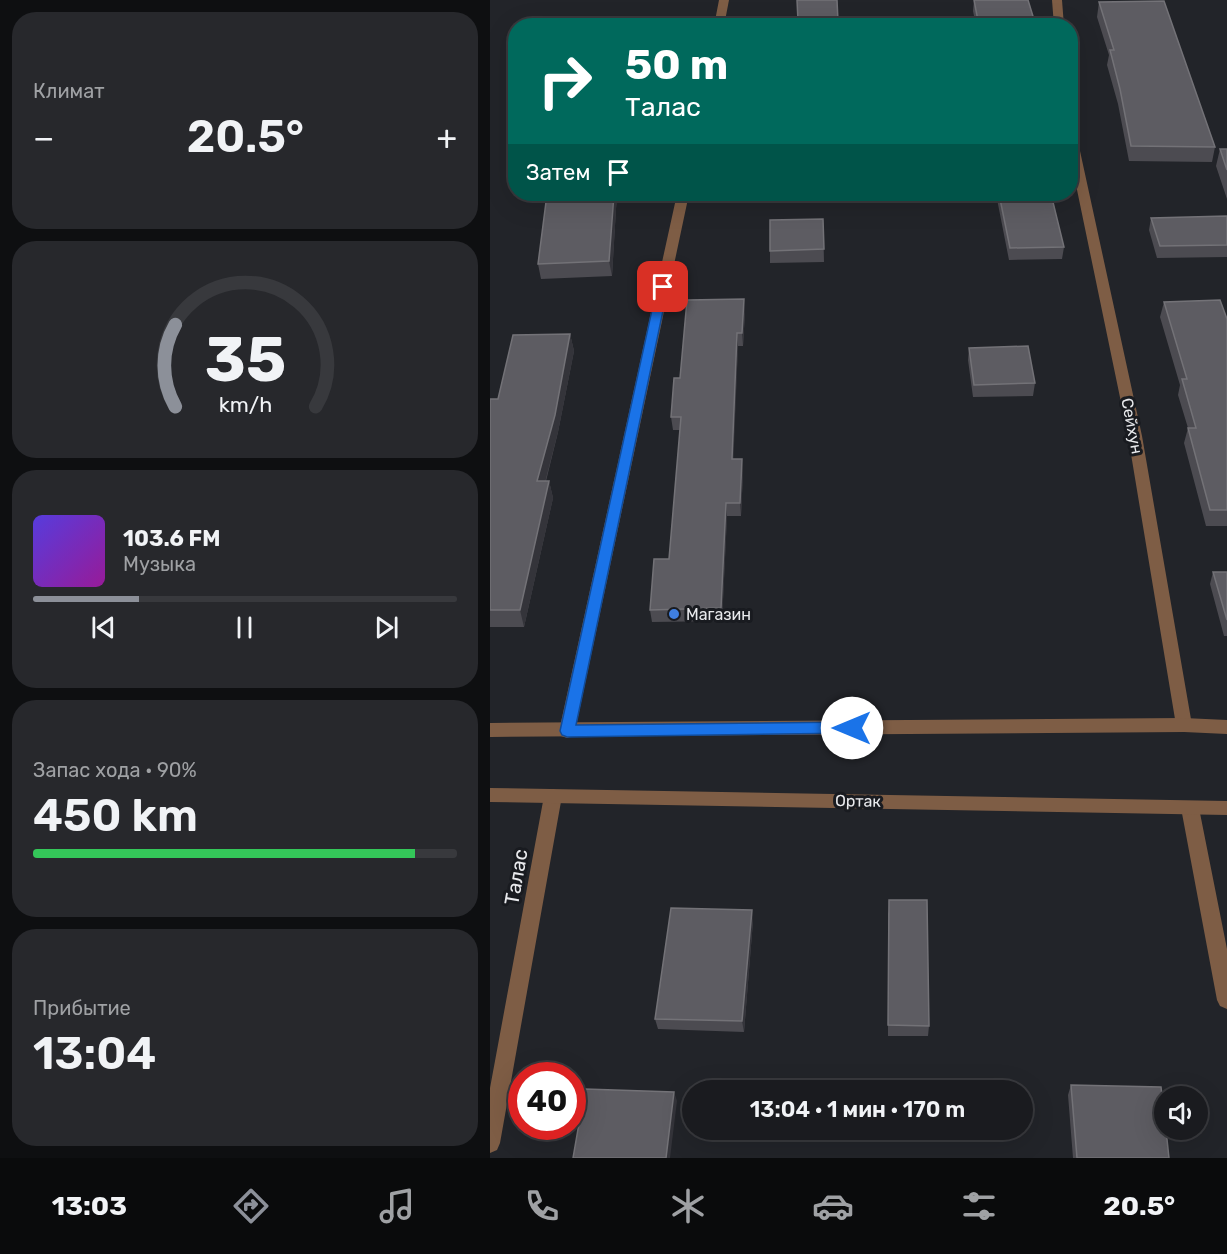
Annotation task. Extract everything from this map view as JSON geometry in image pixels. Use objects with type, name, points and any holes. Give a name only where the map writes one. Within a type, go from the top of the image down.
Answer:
[{"type":"street","points":[[721,18],[724,0]]},
{"type":"street","points":[[1057,0],[1058,18]]},
{"type":"street","name":"Сейхун","points":[[1078,166],[1135,436],[1184,725]]},
{"type":"street","points":[[567,731],[681,201]]},
{"type":"street","points":[[490,730],[1184,725],[1226,727]]},
{"type":"street","name":"Ортак","points":[[490,795],[1226,808]]},
{"type":"street","name":"Талас","points":[[490,1143],[553,796]]},
{"type":"street","points":[[1190,807],[1226,1000]]},
{"type":"building","points":[[797,0],[837,0],[838,18],[798,18]]},
{"type":"building","points":[[974,0],[1028,0],[1034,18],[977,18]]},
{"type":"building","points":[[1164,1],[1215,147],[1131,146],[1110,50],[1114,50],[1099,2]]},
{"type":"building","points":[[1220,149],[1227,149],[1227,170]]},
{"type":"building","points":[[613,201],[609,261],[538,264],[546,202]]},
{"type":"building","points":[[1000,201],[1053,201],[1064,247],[1010,248]]},
{"type":"building","points":[[1227,216],[1227,245],[1160,246],[1151,218]]},
{"type":"building","points":[[823,219],[824,249],[770,251],[770,220]]},
{"type":"building","points":[[744,299],[742,333],[737,333],[732,459],[742,459],[740,503],[726,503],[721,608],[650,610],[654,559],[669,559],[681,417],[671,417],[674,378],[680,378],[687,300]]},
{"type":"building","points":[[1220,300],[1227,319],[1227,510],[1210,510],[1188,428],[1196,428],[1182,379],[1187,379],[1164,302]]},
{"type":"building","points":[[570,334],[555,415],[537,481],[549,481],[520,610],[490,610],[490,399],[498,399],[513,335]]},
{"type":"building","points":[[1028,346],[1035,383],[974,385],[969,348]]},
{"type":"building","points":[[1213,572],[1227,572],[1227,620]]},
{"type":"building","points":[[889,900],[927,900],[929,1026],[888,1025]]},
{"type":"building","points":[[671,908],[752,910],[742,1021],[655,1019]]},
{"type":"building","points":[[1071,1085],[1154,1087],[1154,1140],[1167,1140],[1169,1158],[1077,1158]]},
{"type":"building","points":[[586,1089],[674,1092],[666,1158],[573,1158],[576,1140],[586,1140]]},
{"type":"place","name":"Магазин","points":[[674,614]]},
{"type":"route","points":[[663,287],[567,731],[852,728]]}]
